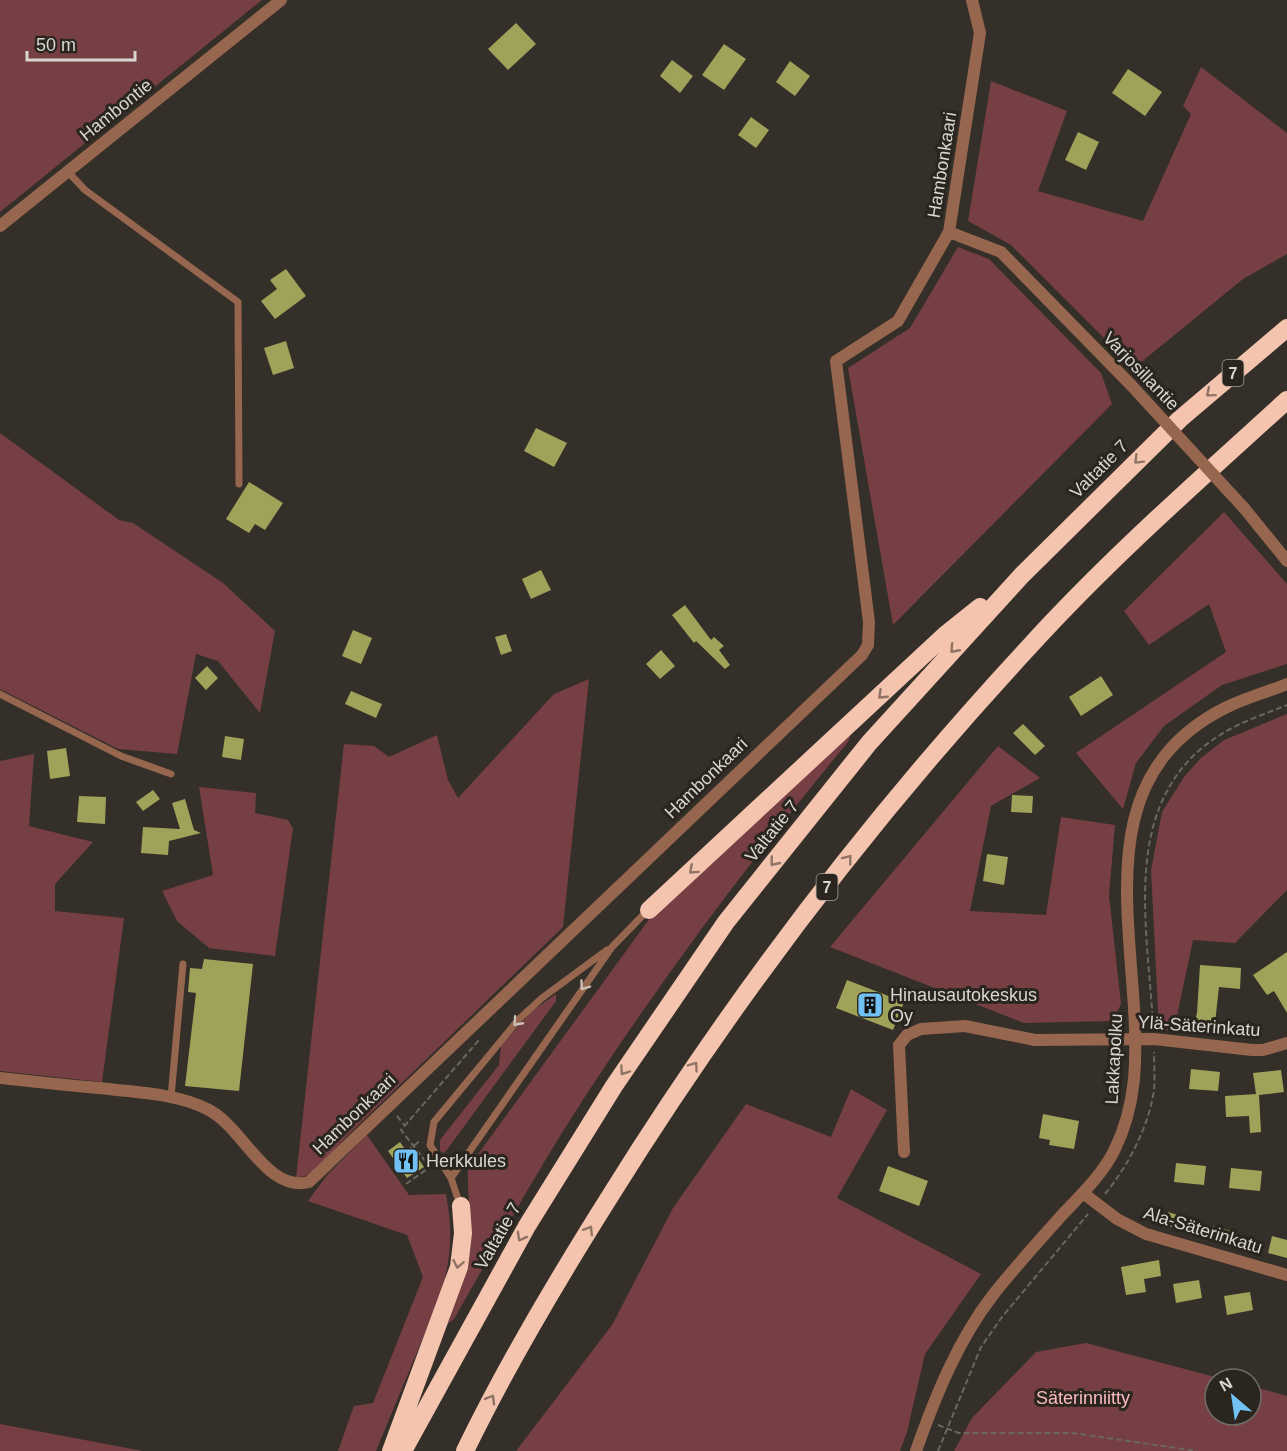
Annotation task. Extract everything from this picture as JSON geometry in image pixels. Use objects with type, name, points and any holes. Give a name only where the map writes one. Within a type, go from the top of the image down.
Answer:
[{"type":"highway","name":"Valtatie 7","points":[[403,1451],[527,1226],[614,1086],[726,922],[869,743],[1022,575],[1180,419],[1287,328]]},
{"type":"highway","name":"7","points":[[465,1451],[484,1411],[574,1254],[662,1113],[765,964],[906,787],[1029,645],[1155,520],[1287,400]]},
{"type":"highway","points":[[649,910],[945,635],[1022,575]]},
{"type":"highway","points":[[390,1451],[459,1267],[463,1233],[461,1206]]},
{"type":"street","name":"Hambontie","points":[[0,226],[281,0]]},
{"type":"street","name":"Hambonkaari","points":[[0,1078],[171,1097],[208,1109],[232,1129],[279,1179],[299,1184],[309,1182],[862,655],[868,645],[869,622],[836,361],[898,321],[950,232],[981,33],[972,0]]},
{"type":"street","name":"Varjosillantie","points":[[950,232],[1001,252],[1131,385],[1244,508],[1287,561]]},
{"type":"street","name":"Lakkapolku","points":[[916,1451],[955,1356],[971,1328],[993,1296],[1083,1193],[1113,1154],[1126,1124],[1134,1085],[1136,1039],[1126,860],[1128,842],[1140,800],[1149,779],[1164,759],[1200,724],[1227,707],[1287,684]]},
{"type":"street","name":"Ylä-Säterinkatu","points":[[904,1152],[899,1045],[907,1035],[921,1029],[965,1026],[1035,1040],[1154,1039],[1252,1050],[1263,1050],[1287,1043]]},
{"type":"street","name":"Ala-Säterinkatu","points":[[1083,1193],[1117,1219],[1146,1234],[1287,1275]]},
{"type":"lane","points":[[68,172],[85,190],[238,302],[239,484]]},
{"type":"lane","points":[[0,694],[121,756],[171,774]]},
{"type":"lane","points":[[461,1206],[451,1178],[430,1145],[434,1122],[519,1019],[542,998],[612,947],[649,910]]},
{"type":"lane","points":[[451,1178],[612,947]]},
{"type":"lane","points":[[171,1097],[183,964]]},
{"type":"path","points":[[938,1451],[981,1347],[996,1325],[1121,1174],[1144,1123],[1154,1090],[1154,1039],[1144,870],[1156,808],[1177,776],[1197,754],[1220,735],[1287,705]]},
{"type":"path","points":[[928,1422],[959,1432],[1073,1433],[1197,1451]]},
{"type":"green space","points":[[0,0],[262,0],[0,212]]},
{"type":"green space","points":[[1201,67],[1287,133],[1287,254],[1243,279],[1134,368],[1011,245],[968,221],[991,81],[1067,111],[1038,191],[1143,221],[1191,114],[1183,106]]},
{"type":"green space","points":[[958,247],[989,259],[1101,373],[1112,404],[893,625],[848,368],[910,328]]},
{"type":"green space","points":[[0,433],[119,520],[133,523],[223,583],[275,631],[260,713],[218,661],[196,654],[177,754],[118,749],[0,689]]},
{"type":"green space","points":[[1224,512],[1287,584],[1287,664],[1222,685],[1164,726],[1136,763],[1123,809],[1076,753],[1226,652],[1209,604],[1149,645],[1124,611]]},
{"type":"green space","points":[[589,679],[563,927],[349,1134],[312,1174],[296,1178],[344,744],[374,746],[389,757],[437,735],[448,780],[458,798],[554,694]]},
{"type":"green space","points":[[1287,714],[1287,890],[1235,943],[1193,940],[1174,1030],[1159,1030],[1151,870],[1162,812],[1184,777],[1201,758],[1224,740]]},
{"type":"green space","points":[[851,734],[848,742],[713,913],[618,1047],[553,1147],[454,1319],[448,1324],[459,1287],[468,1236],[468,1168],[653,914]]},
{"type":"green space","points":[[998,746],[1040,778],[991,806],[970,911],[1046,915],[1061,817],[1115,825],[1109,895],[1121,1004],[1113,1021],[1024,1023],[830,947]]},
{"type":"green space","points":[[34,754],[29,826],[93,842],[55,884],[55,911],[124,918],[102,1082],[0,1071],[0,761]]},
{"type":"green space","points":[[199,787],[256,793],[255,813],[288,820],[293,828],[275,956],[209,948],[177,921],[162,891],[213,875]]},
{"type":"green space","points":[[556,994],[556,1001],[446,1151],[443,1153],[440,1151],[440,1140],[499,1065],[501,1046],[531,1012]]},
{"type":"green space","points":[[851,1089],[887,1110],[837,1198],[981,1274],[925,1354],[907,1432],[900,1451],[516,1451],[612,1325],[673,1208],[746,1104],[831,1137]]},
{"type":"green space","points":[[367,1135],[409,1195],[446,1194],[450,1220],[449,1255],[442,1292],[376,1451],[338,1451],[354,1406],[373,1403],[423,1277],[407,1235],[308,1201],[328,1174]]},
{"type":"green space","name":"Säterinniitty","points":[[1086,1343],[1203,1374],[1203,1427],[1263,1427],[1263,1389],[1287,1396],[1287,1451],[954,1451],[972,1418],[1036,1352]]},
{"type":"green space","points":[[0,1424],[143,1451],[0,1451]]},
{"type":"building","points":[[516,23],[536,44],[508,70],[488,49]]},
{"type":"building","points":[[724,44],[746,59],[724,90],[702,75]]},
{"type":"building","points":[[672,60],[693,76],[680,93],[660,76]]},
{"type":"building","points":[[790,61],[810,76],[795,96],[776,82]]},
{"type":"building","points":[[1128,69],[1162,92],[1145,116],[1112,93]]},
{"type":"building","points":[[751,117],[769,130],[756,148],[738,135]]},
{"type":"building","points":[[1078,132],[1099,142],[1086,170],[1065,160]]},
{"type":"building","points":[[286,269],[306,296],[275,319],[261,301],[277,289],[270,280]]},
{"type":"building","points":[[286,341],[294,368],[273,375],[264,348]]},
{"type":"building","points":[[536,428],[567,443],[554,467],[524,451]]},
{"type":"building","points":[[249,482],[283,503],[265,530],[255,524],[249,533],[226,519]]},
{"type":"building","points":[[541,570],[551,590],[531,599],[522,579]]},
{"type":"building","points":[[685,605],[711,640],[714,637],[724,646],[719,650],[730,665],[725,669],[696,641],[694,643],[672,615]]},
{"type":"building","points":[[353,630],[372,638],[361,664],[342,656]]},
{"type":"building","points":[[506,634],[512,651],[501,655],[495,637]]},
{"type":"building","points":[[661,650],[675,666],[660,679],[646,664]]},
{"type":"building","points":[[207,666],[218,678],[206,690],[195,678]]},
{"type":"building","points":[[1101,676],[1113,695],[1081,716],[1069,697]]},
{"type":"building","points":[[351,691],[382,704],[376,718],[345,704]]},
{"type":"building","points":[[1023,724],[1045,746],[1035,755],[1013,733]]},
{"type":"building","points":[[225,736],[244,739],[241,760],[222,757]]},
{"type":"building","points":[[66,748],[70,776],[50,779],[47,751]]},
{"type":"building","points":[[153,790],[160,799],[143,811],[136,802]]},
{"type":"building","points":[[1012,795],[1033,796],[1032,813],[1011,812]]},
{"type":"building","points":[[79,796],[106,797],[105,824],[77,822]]},
{"type":"building","points":[[185,799],[194,830],[201,833],[169,841],[168,855],[141,853],[143,827],[180,829],[172,803]]},
{"type":"building","points":[[987,854],[1008,857],[1004,885],[983,881]]},
{"type":"building","points":[[1287,952],[1287,1013],[1274,991],[1267,995],[1253,975]]},
{"type":"building","points":[[204,959],[253,964],[239,1091],[185,1086],[196,993],[188,992],[190,968],[202,969]]},
{"type":"building","points":[[1200,965],[1241,968],[1240,989],[1219,987],[1214,1032],[1193,1028],[1197,1013]]},
{"type":"building","name":"Hinausautokeskus Oy","points":[[847,980],[904,1002],[893,1030],[836,1008]]},
{"type":"building","points":[[1191,1069],[1220,1072],[1218,1091],[1189,1089]]},
{"type":"building","points":[[1281,1070],[1284,1092],[1259,1095],[1261,1132],[1250,1133],[1249,1116],[1226,1117],[1225,1096],[1256,1094],[1253,1073]]},
{"type":"building","points":[[1043,1114],[1079,1121],[1074,1149],[1049,1145],[1050,1140],[1039,1138]]},
{"type":"building","points":[[400,1142],[409,1155],[413,1151],[424,1167],[407,1178],[388,1151]]},
{"type":"building","points":[[1176,1163],[1206,1166],[1204,1185],[1174,1182]]},
{"type":"building","points":[[888,1166],[928,1181],[919,1206],[879,1191]]},
{"type":"building","points":[[1231,1168],[1262,1171],[1260,1191],[1229,1188]]},
{"type":"building","points":[[1168,1212],[1187,1218],[1183,1231],[1164,1224]]},
{"type":"building","points":[[1212,1226],[1231,1231],[1228,1243],[1209,1238]]},
{"type":"building","points":[[1272,1236],[1287,1240],[1287,1258],[1268,1253]]},
{"type":"building","points":[[1159,1260],[1161,1276],[1144,1279],[1146,1292],[1126,1295],[1121,1267]]},
{"type":"building","points":[[1199,1280],[1202,1298],[1176,1303],[1173,1284]]},
{"type":"building","points":[[1250,1292],[1253,1310],[1227,1315],[1224,1296]]},
{"type":"place","name":"Hinausautokeskus Oy","points":[[870,1005]]},
{"type":"place","name":"Herkkules","points":[[406,1161]]}]
